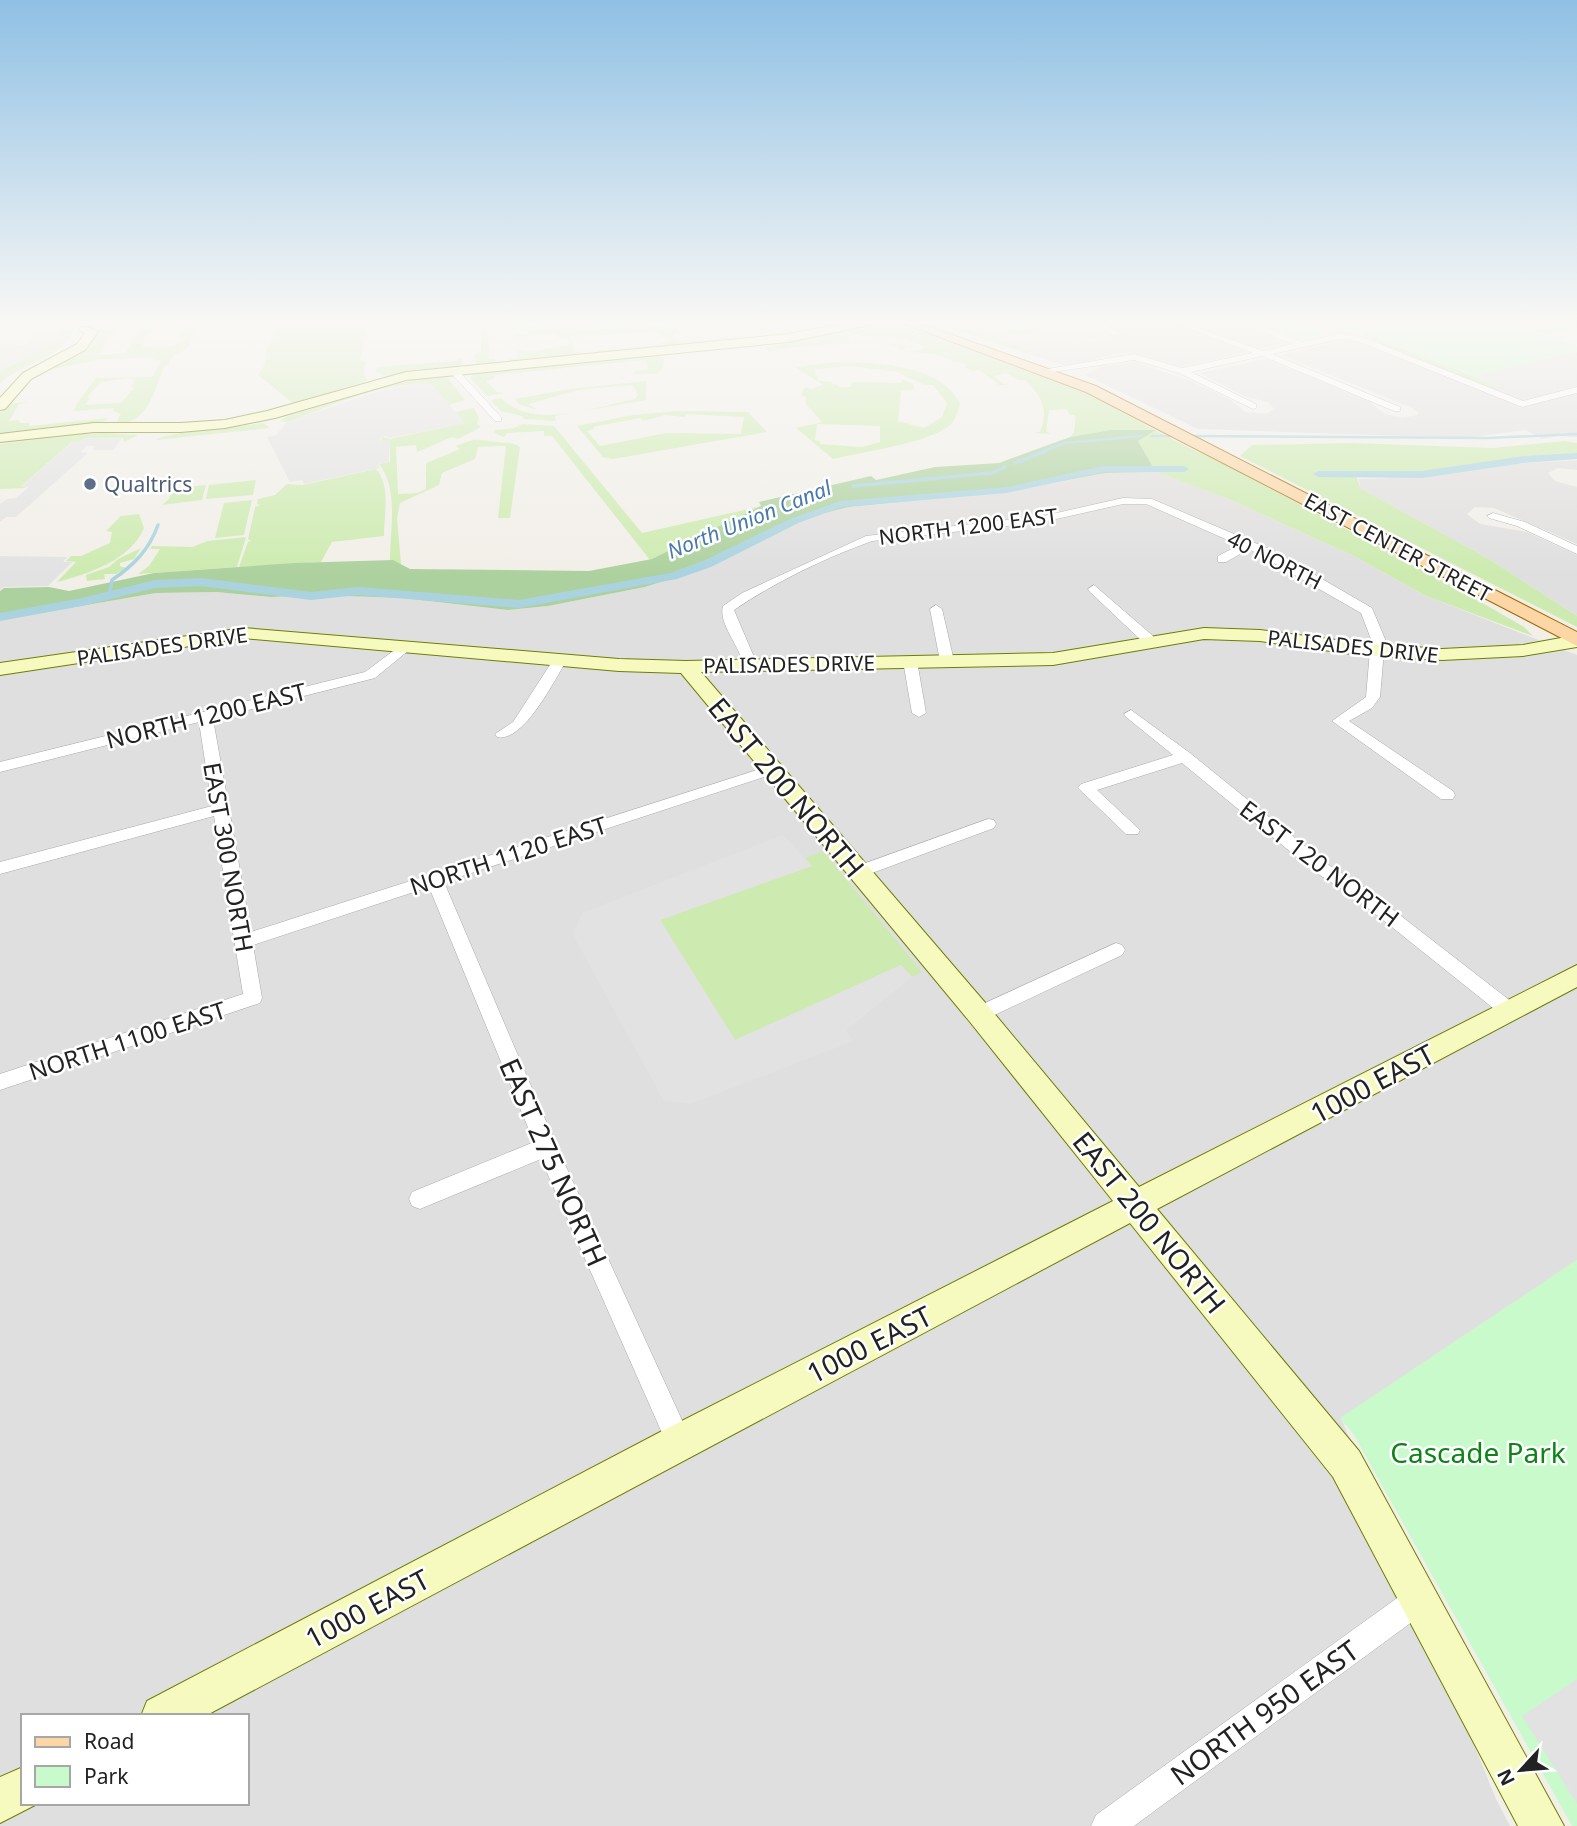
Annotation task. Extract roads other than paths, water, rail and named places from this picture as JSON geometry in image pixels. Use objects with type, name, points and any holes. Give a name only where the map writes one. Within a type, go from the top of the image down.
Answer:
[{"type":"main road","points":[[1123,405],[1218,454]]},
{"type":"main road","name":"EAST CENTER STREET","points":[[1218,454],[1577,640]]},
{"type":"street","points":[[0,438],[88,428],[182,428],[227,424],[302,405]]},
{"type":"street","points":[[485,405],[498,419]]},
{"type":"street","points":[[1388,405],[1397,409]]},
{"type":"street","name":"40 NORTH","points":[[1141,500],[1156,503],[1248,545],[1364,608],[1378,639],[1373,697],[1367,705],[1339,721],[1447,795]]},
{"type":"street","name":"NORTH 1200 EAST","points":[[750,664],[749,652],[728,616],[727,609],[746,596],[854,543],[870,538],[1044,519],[1123,501],[1141,500]]},
{"type":"street","points":[[1493,516],[1521,524],[1577,550]]},
{"type":"street","points":[[1222,559],[1248,545]]},
{"type":"street","points":[[1094,589],[1148,639]]},
{"type":"street","points":[[936,609],[947,661]]},
{"type":"street","name":"PALISADES DRIVE","points":[[0,669],[243,633],[560,660],[686,667],[1068,658],[1109,651],[1148,639],[1191,634],[1230,633],[1378,651],[1447,656],[1496,654],[1577,640]]},
{"type":"street","name":"NORTH 1200 EAST","points":[[0,767],[370,675],[404,647]]},
{"type":"street","points":[[502,734],[518,724],[560,660]]},
{"type":"street","points":[[910,661],[919,713]]},
{"type":"street","name":"EAST 200 NORTH","points":[[686,667],[979,1014],[1346,1464],[1421,1598],[1542,1826]]},
{"type":"street","name":"EAST 120 NORTH","points":[[1131,714],[1321,868],[1359,892],[1510,1011]]},
{"type":"street","name":"EAST 300 NORTH","points":[[205,716],[253,998]]},
{"type":"street","points":[[1132,830],[1086,788],[1185,756]]},
{"type":"street","name":"NORTH 1120 EAST","points":[[244,941],[771,769]]},
{"type":"street","points":[[0,867],[219,809]]},
{"type":"street","points":[[858,872],[988,824]]},
{"type":"street","name":"EAST 275 NORTH","points":[[434,879],[546,1147],[679,1442]]},
{"type":"street","points":[[979,1014],[1116,950]]},
{"type":"street","name":"1000 EAST","points":[[166,1714],[679,1442],[1577,975]]},
{"type":"street","name":"NORTH 1100 EAST","points":[[0,1082],[253,998]]},
{"type":"street","points":[[420,1199],[546,1147]]},
{"type":"street","name":"NORTH 950 EAST","points":[[1107,1826],[1421,1598]]},
{"type":"street","points":[[0,1801],[21,1790]]},
{"type":"waterway","points":[[1189,436],[1488,438],[1577,434]]},
{"type":"waterway","points":[[1041,452],[1065,443],[1141,436]]},
{"type":"waterway","points":[[1151,436],[1176,436]]},
{"type":"waterway","points":[[1015,463],[1046,451]]},
{"type":"waterway","points":[[1318,474],[1422,475],[1524,460],[1577,456]]},
{"type":"waterway","points":[[853,486],[992,473],[1005,467]]},
{"type":"waterway","name":"North Union Canal","points":[[0,617],[82,602],[155,584],[201,582],[311,596],[358,591],[519,604],[673,576],[707,564],[794,521],[840,504],[1007,490],[1103,469],[1184,469]]},
{"type":"waterway","points":[[109,596],[112,580],[140,556],[158,525]]},
{"type":"place","name":"Qualtrics","points":[[90,484]]},
{"type":"park label","name":"Cascade Park","points":[[1478,1452]]}]
